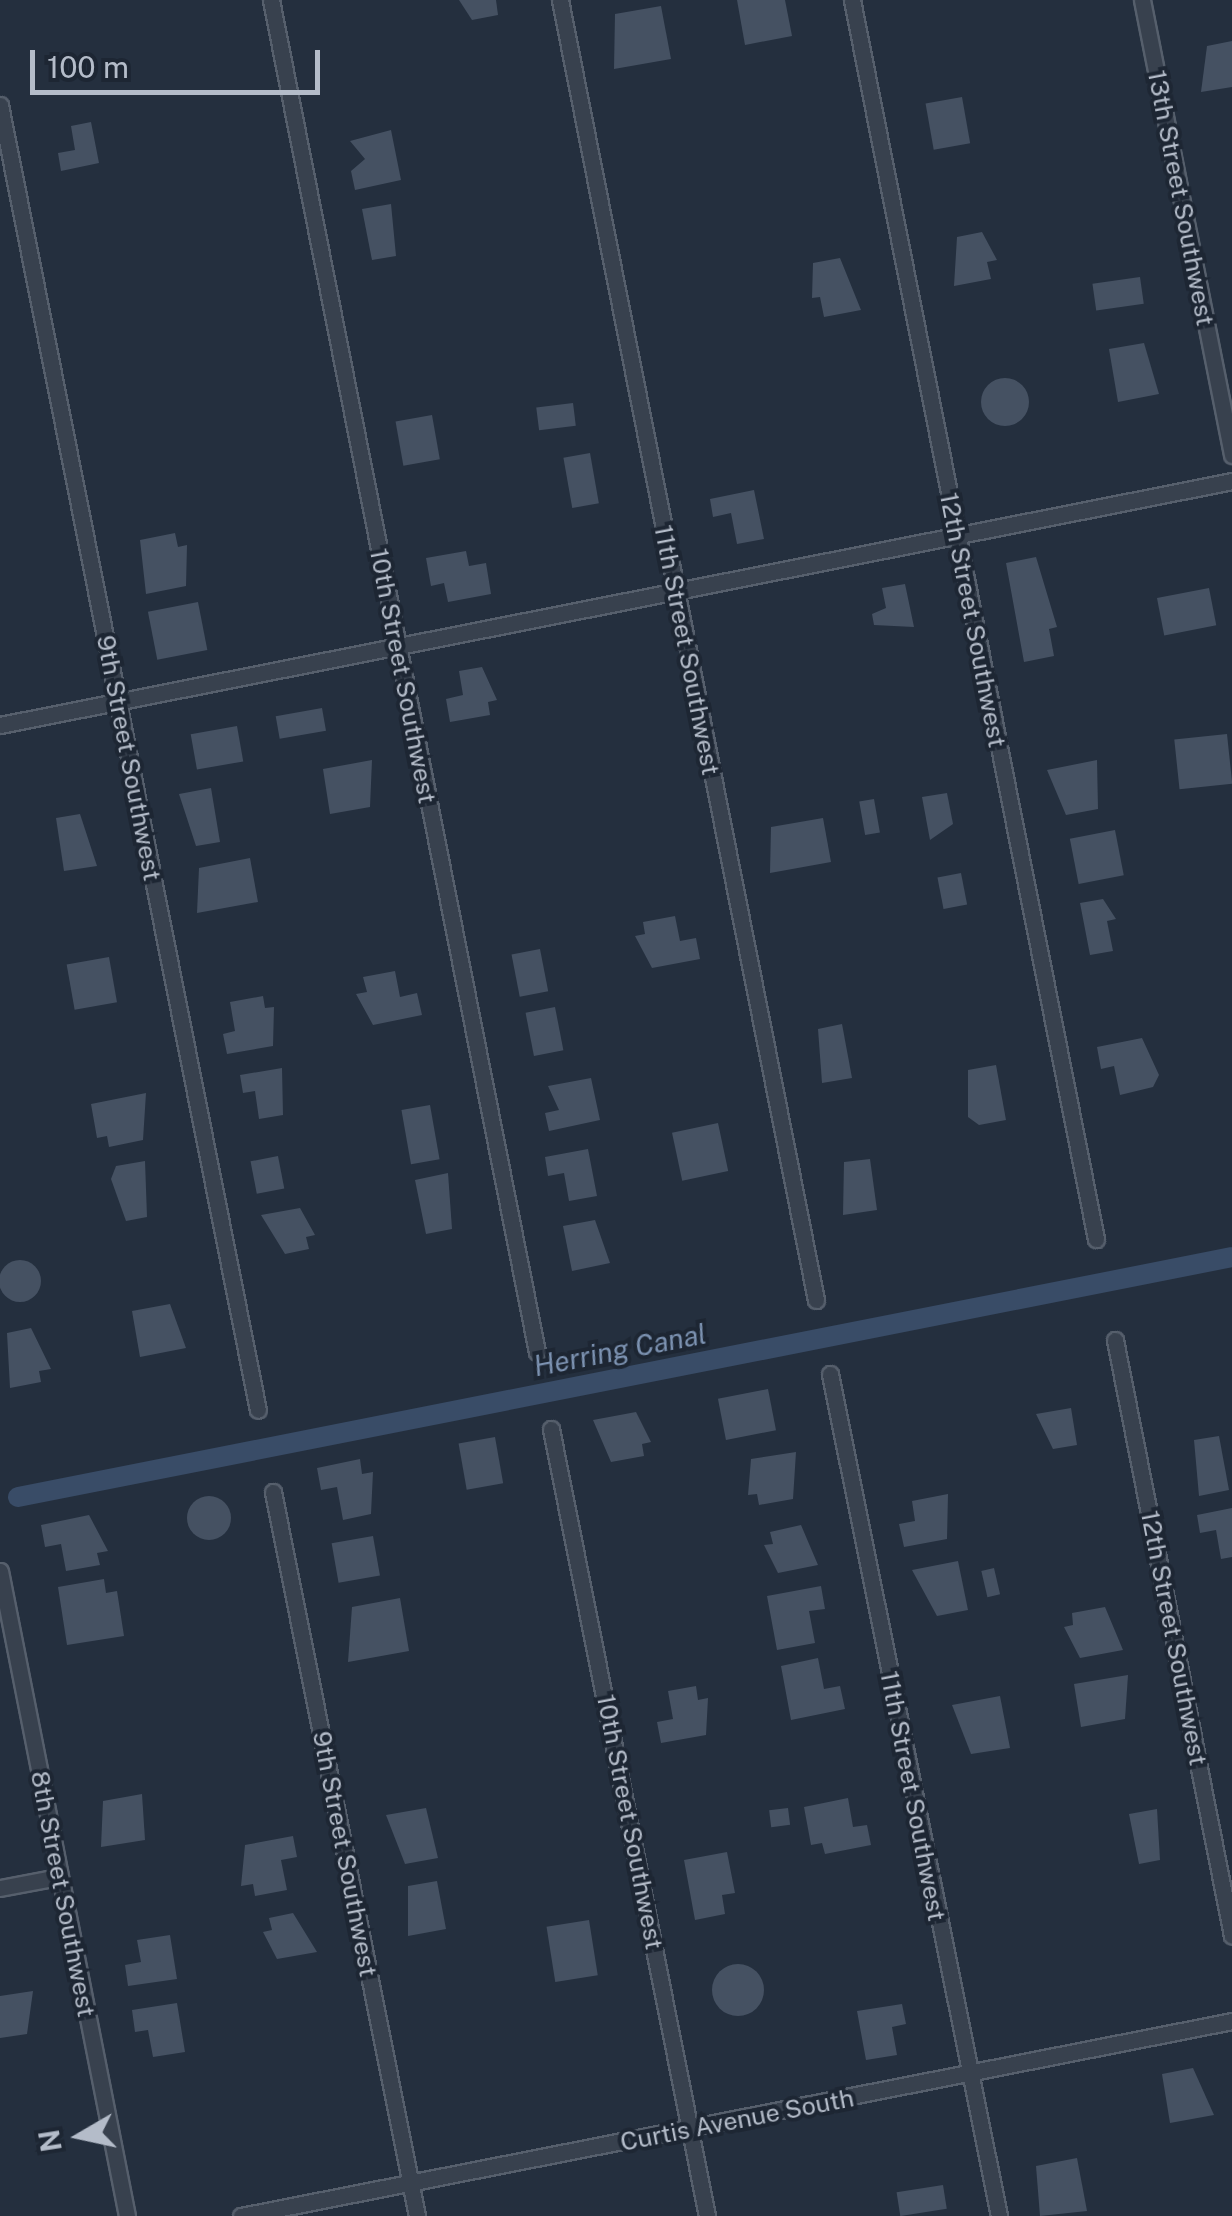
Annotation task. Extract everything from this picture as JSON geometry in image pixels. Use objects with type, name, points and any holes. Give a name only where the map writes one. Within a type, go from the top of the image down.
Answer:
[{"type":"street","name":"10th Street Southwest","points":[[271,0],[537,1352]]},
{"type":"street","name":"11th Street Southwest","points":[[560,0],[816,1300]]},
{"type":"street","name":"12th Street Southwest","points":[[852,0],[1096,1239]]},
{"type":"street","name":"13th Street Southwest","points":[[1142,0],[1232,455]]},
{"type":"street","name":"9th Street Southwest","points":[[0,105],[258,1410]]},
{"type":"street","points":[[0,724],[1232,481]]},
{"type":"street","name":"12th Street Southwest","points":[[1115,1340],[1232,1936]]},
{"type":"street","name":"11th Street Southwest","points":[[830,1374],[999,2216]]},
{"type":"street","name":"10th Street Southwest","points":[[552,1429],[707,2216]]},
{"type":"street","name":"9th Street Southwest","points":[[272,1492],[417,2216]]},
{"type":"street","name":"8th Street Southwest","points":[[0,1571],[127,2216]]},
{"type":"street","points":[[0,1888],[59,1876]]},
{"type":"street","name":"Curtis Avenue South","points":[[241,2216],[1232,2021]]},
{"type":"building","points":[[459,0],[496,0],[498,15],[472,20]]},
{"type":"building","points":[[737,0],[785,0],[792,36],[745,45]]},
{"type":"building","points":[[661,6],[671,59],[614,69],[615,14]]},
{"type":"building","points":[[1232,41],[1232,87],[1201,92],[1207,46]]},
{"type":"building","points":[[962,97],[970,143],[934,150],[926,103]]},
{"type":"building","points":[[91,122],[99,163],[61,171],[58,153],[75,150],[71,126]]},
{"type":"building","points":[[391,130],[401,180],[355,190],[351,171],[365,159],[350,141]]},
{"type":"building","points":[[391,204],[396,256],[372,260],[362,209]]},
{"type":"building","points":[[982,232],[997,260],[987,262],[991,279],[954,286],[957,237]]},
{"type":"building","points":[[840,258],[861,310],[824,317],[820,297],[812,298],[813,263]]},
{"type":"building","points":[[1140,277],[1144,304],[1096,310],[1092,284]]},
{"type":"building","points":[[1144,343],[1159,394],[1118,402],[1109,349]]},
{"type":"building","points":[[1005,378],[1022,385],[1029,402],[1022,419],[1005,426],[988,419],[981,402],[988,385]]},
{"type":"building","points":[[573,403],[576,426],[539,430],[536,408]]},
{"type":"building","points":[[432,415],[440,459],[403,466],[396,421]]},
{"type":"building","points":[[590,453],[599,503],[572,508],[563,458]]},
{"type":"building","points":[[754,490],[764,539],[737,544],[731,513],[713,517],[710,499]]},
{"type":"building","points":[[175,533],[178,547],[187,545],[186,586],[146,594],[140,540]]},
{"type":"building","points":[[466,551],[469,566],[486,563],[491,594],[448,602],[444,583],[431,586],[426,558]]},
{"type":"building","points":[[1036,557],[1057,627],[1049,629],[1054,656],[1024,662],[1006,563]]},
{"type":"building","points":[[905,584],[914,627],[874,625],[872,614],[886,608],[882,588]]},
{"type":"building","points":[[1209,588],[1216,625],[1164,635],[1157,598]]},
{"type":"building","points":[[198,602],[207,650],[157,660],[148,612]]},
{"type":"building","points":[[482,667],[497,700],[488,702],[490,715],[450,722],[446,699],[463,695],[459,671]]},
{"type":"building","points":[[322,708],[326,731],[280,739],[276,716]]},
{"type":"building","points":[[237,726],[243,761],[197,770],[191,734]]},
{"type":"building","points":[[1227,734],[1232,784],[1180,789],[1174,740]]},
{"type":"building","points":[[372,760],[370,807],[330,814],[323,769]]},
{"type":"building","points":[[1097,760],[1098,809],[1066,815],[1047,770]]},
{"type":"building","points":[[211,788],[220,842],[196,846],[179,794]]},
{"type":"building","points":[[947,793],[953,824],[930,840],[922,797]]},
{"type":"building","points":[[874,799],[880,832],[865,835],[859,802]]},
{"type":"building","points":[[80,814],[97,866],[64,871],[56,818]]},
{"type":"building","points":[[823,818],[831,862],[770,873],[771,827]]},
{"type":"building","points":[[1115,830],[1124,875],[1079,884],[1070,839]]},
{"type":"building","points":[[250,858],[258,902],[197,913],[199,868]]},
{"type":"building","points":[[961,873],[967,904],[944,909],[937,878]]},
{"type":"building","points":[[1103,899],[1116,919],[1107,921],[1113,951],[1090,955],[1080,903]]},
{"type":"building","points":[[675,916],[680,941],[696,938],[700,959],[652,968],[635,936],[645,934],[643,922]]},
{"type":"building","points":[[540,949],[548,991],[520,997],[512,955]]},
{"type":"building","points":[[109,957],[117,1002],[75,1010],[67,964]]},
{"type":"building","points":[[395,971],[400,997],[417,993],[422,1015],[373,1025],[356,994],[367,992],[363,977]]},
{"type":"building","points":[[263,996],[265,1008],[274,1007],[273,1046],[227,1054],[223,1034],[235,1031],[230,1002]]},
{"type":"building","points":[[555,1007],[563,1050],[534,1056],[526,1013]]},
{"type":"building","points":[[842,1024],[852,1078],[822,1083],[818,1029]]},
{"type":"building","points":[[1142,1038],[1159,1075],[1153,1087],[1120,1095],[1114,1066],[1101,1069],[1097,1047]]},
{"type":"building","points":[[996,1065],[1006,1120],[979,1125],[968,1117],[968,1070]]},
{"type":"building","points":[[282,1068],[283,1115],[259,1119],[255,1091],[243,1093],[240,1075]]},
{"type":"building","points":[[591,1078],[600,1120],[549,1131],[545,1113],[559,1110],[548,1086]]},
{"type":"building","points":[[146,1093],[143,1140],[109,1147],[107,1136],[97,1138],[91,1104]]},
{"type":"building","points":[[430,1105],[440,1159],[411,1164],[401,1110]]},
{"type":"building","points":[[718,1123],[728,1171],[682,1181],[672,1133]]},
{"type":"building","points":[[588,1149],[597,1196],[569,1201],[564,1173],[548,1176],[545,1157]]},
{"type":"building","points":[[278,1156],[284,1188],[257,1194],[251,1161]]},
{"type":"building","points":[[870,1159],[877,1210],[843,1215],[844,1162]]},
{"type":"building","points":[[145,1161],[147,1217],[126,1221],[111,1179],[116,1166]]},
{"type":"building","points":[[448,1173],[452,1229],[426,1234],[415,1180]]},
{"type":"building","points":[[300,1208],[315,1235],[306,1237],[309,1249],[285,1254],[261,1215]]},
{"type":"building","points":[[595,1220],[610,1263],[572,1271],[563,1226]]},
{"type":"building","points":[[20,1260],[35,1266],[41,1281],[35,1296],[20,1302],[5,1296],[-1,1281],[5,1266]]},
{"type":"building","points":[[170,1304],[186,1348],[140,1357],[132,1311]]},
{"type":"building","points":[[31,1328],[51,1369],[39,1371],[41,1382],[10,1388],[7,1333]]},
{"type":"building","points":[[768,1389],[776,1430],[726,1440],[718,1399]]},
{"type":"building","points":[[1071,1408],[1077,1445],[1053,1449],[1036,1414]]},
{"type":"building","points":[[636,1412],[651,1442],[642,1444],[644,1456],[611,1462],[593,1420]]},
{"type":"building","points":[[1219,1436],[1229,1490],[1199,1496],[1194,1440]]},
{"type":"building","points":[[495,1437],[503,1483],[467,1490],[459,1443]]},
{"type":"building","points":[[796,1452],[793,1499],[759,1505],[757,1494],[748,1495],[751,1459]]},
{"type":"building","points":[[360,1459],[362,1474],[373,1472],[371,1514],[343,1520],[337,1487],[321,1490],[317,1468]]},
{"type":"building","points":[[948,1494],[947,1539],[904,1547],[899,1524],[915,1521],[912,1501]]},
{"type":"building","points":[[209,1496],[224,1503],[231,1518],[224,1533],[209,1540],[194,1533],[187,1518],[194,1503]]},
{"type":"building","points":[[1232,1508],[1232,1557],[1221,1559],[1216,1530],[1200,1533],[1197,1515]]},
{"type":"building","points":[[89,1515],[108,1551],[97,1553],[100,1565],[66,1571],[61,1544],[45,1547],[41,1525]]},
{"type":"building","points":[[801,1525],[818,1565],[778,1573],[764,1545],[773,1544],[770,1532]]},
{"type":"building","points":[[373,1536],[380,1575],[339,1583],[332,1543]]},
{"type":"building","points":[[958,1561],[968,1610],[937,1616],[912,1570]]},
{"type":"building","points":[[994,1568],[1000,1594],[987,1597],[981,1571]]},
{"type":"building","points":[[104,1579],[106,1593],[117,1591],[124,1636],[67,1645],[58,1587]]},
{"type":"building","points":[[821,1586],[825,1609],[809,1611],[815,1643],[777,1650],[767,1596]]},
{"type":"building","points":[[400,1598],[409,1651],[348,1662],[352,1607]]},
{"type":"building","points":[[1105,1607],[1123,1650],[1080,1658],[1064,1627],[1073,1625],[1072,1613]]},
{"type":"building","points":[[818,1658],[824,1689],[840,1686],[845,1709],[791,1720],[781,1666]]},
{"type":"building","points":[[1128,1675],[1125,1719],[1081,1727],[1074,1684]]},
{"type":"building","points":[[696,1686],[698,1700],[708,1698],[706,1735],[661,1743],[657,1722],[673,1719],[668,1691]]},
{"type":"building","points":[[1000,1696],[1010,1748],[971,1754],[952,1705]]},
{"type":"building","points":[[142,1794],[145,1840],[101,1847],[103,1801]]},
{"type":"building","points":[[848,1798],[853,1827],[867,1825],[871,1845],[825,1854],[822,1843],[811,1845],[804,1807]]},
{"type":"building","points":[[426,1808],[438,1858],[405,1864],[386,1815]]},
{"type":"building","points":[[788,1808],[790,1825],[771,1827],[769,1810]]},
{"type":"building","points":[[1157,1809],[1160,1860],[1139,1864],[1129,1814]]},
{"type":"building","points":[[293,1836],[297,1857],[281,1860],[287,1890],[255,1896],[253,1884],[241,1886],[245,1845]]},
{"type":"building","points":[[727,1852],[735,1893],[722,1895],[725,1914],[695,1920],[684,1860]]},
{"type":"building","points":[[437,1881],[446,1929],[408,1936],[408,1886]]},
{"type":"building","points":[[293,1913],[317,1952],[277,1959],[263,1932],[272,1930],[269,1918]]},
{"type":"building","points":[[589,1920],[598,1975],[555,1982],[547,1927]]},
{"type":"building","points":[[170,1935],[177,1979],[128,1986],[125,1965],[141,1962],[137,1940]]},
{"type":"building","points":[[738,1964],[756,1972],[764,1990],[756,2008],[738,2016],[720,2008],[712,1990],[720,1972]]},
{"type":"building","points":[[33,1991],[27,2034],[0,2038],[0,1996]]},
{"type":"building","points":[[177,2003],[185,2052],[153,2057],[148,2030],[135,2032],[132,2010]]},
{"type":"building","points":[[902,2004],[906,2024],[892,2027],[897,2055],[866,2060],[857,2011]]},
{"type":"building","points":[[1193,2068],[1214,2115],[1170,2123],[1162,2074]]},
{"type":"building","points":[[1077,2158],[1087,2211],[1040,2216],[1036,2166]]},
{"type":"building","points":[[943,2185],[947,2209],[900,2216],[897,2192]]},
{"type":"waterway","name":"Herring Canal","points":[[18,1497],[1232,1257]]}]
